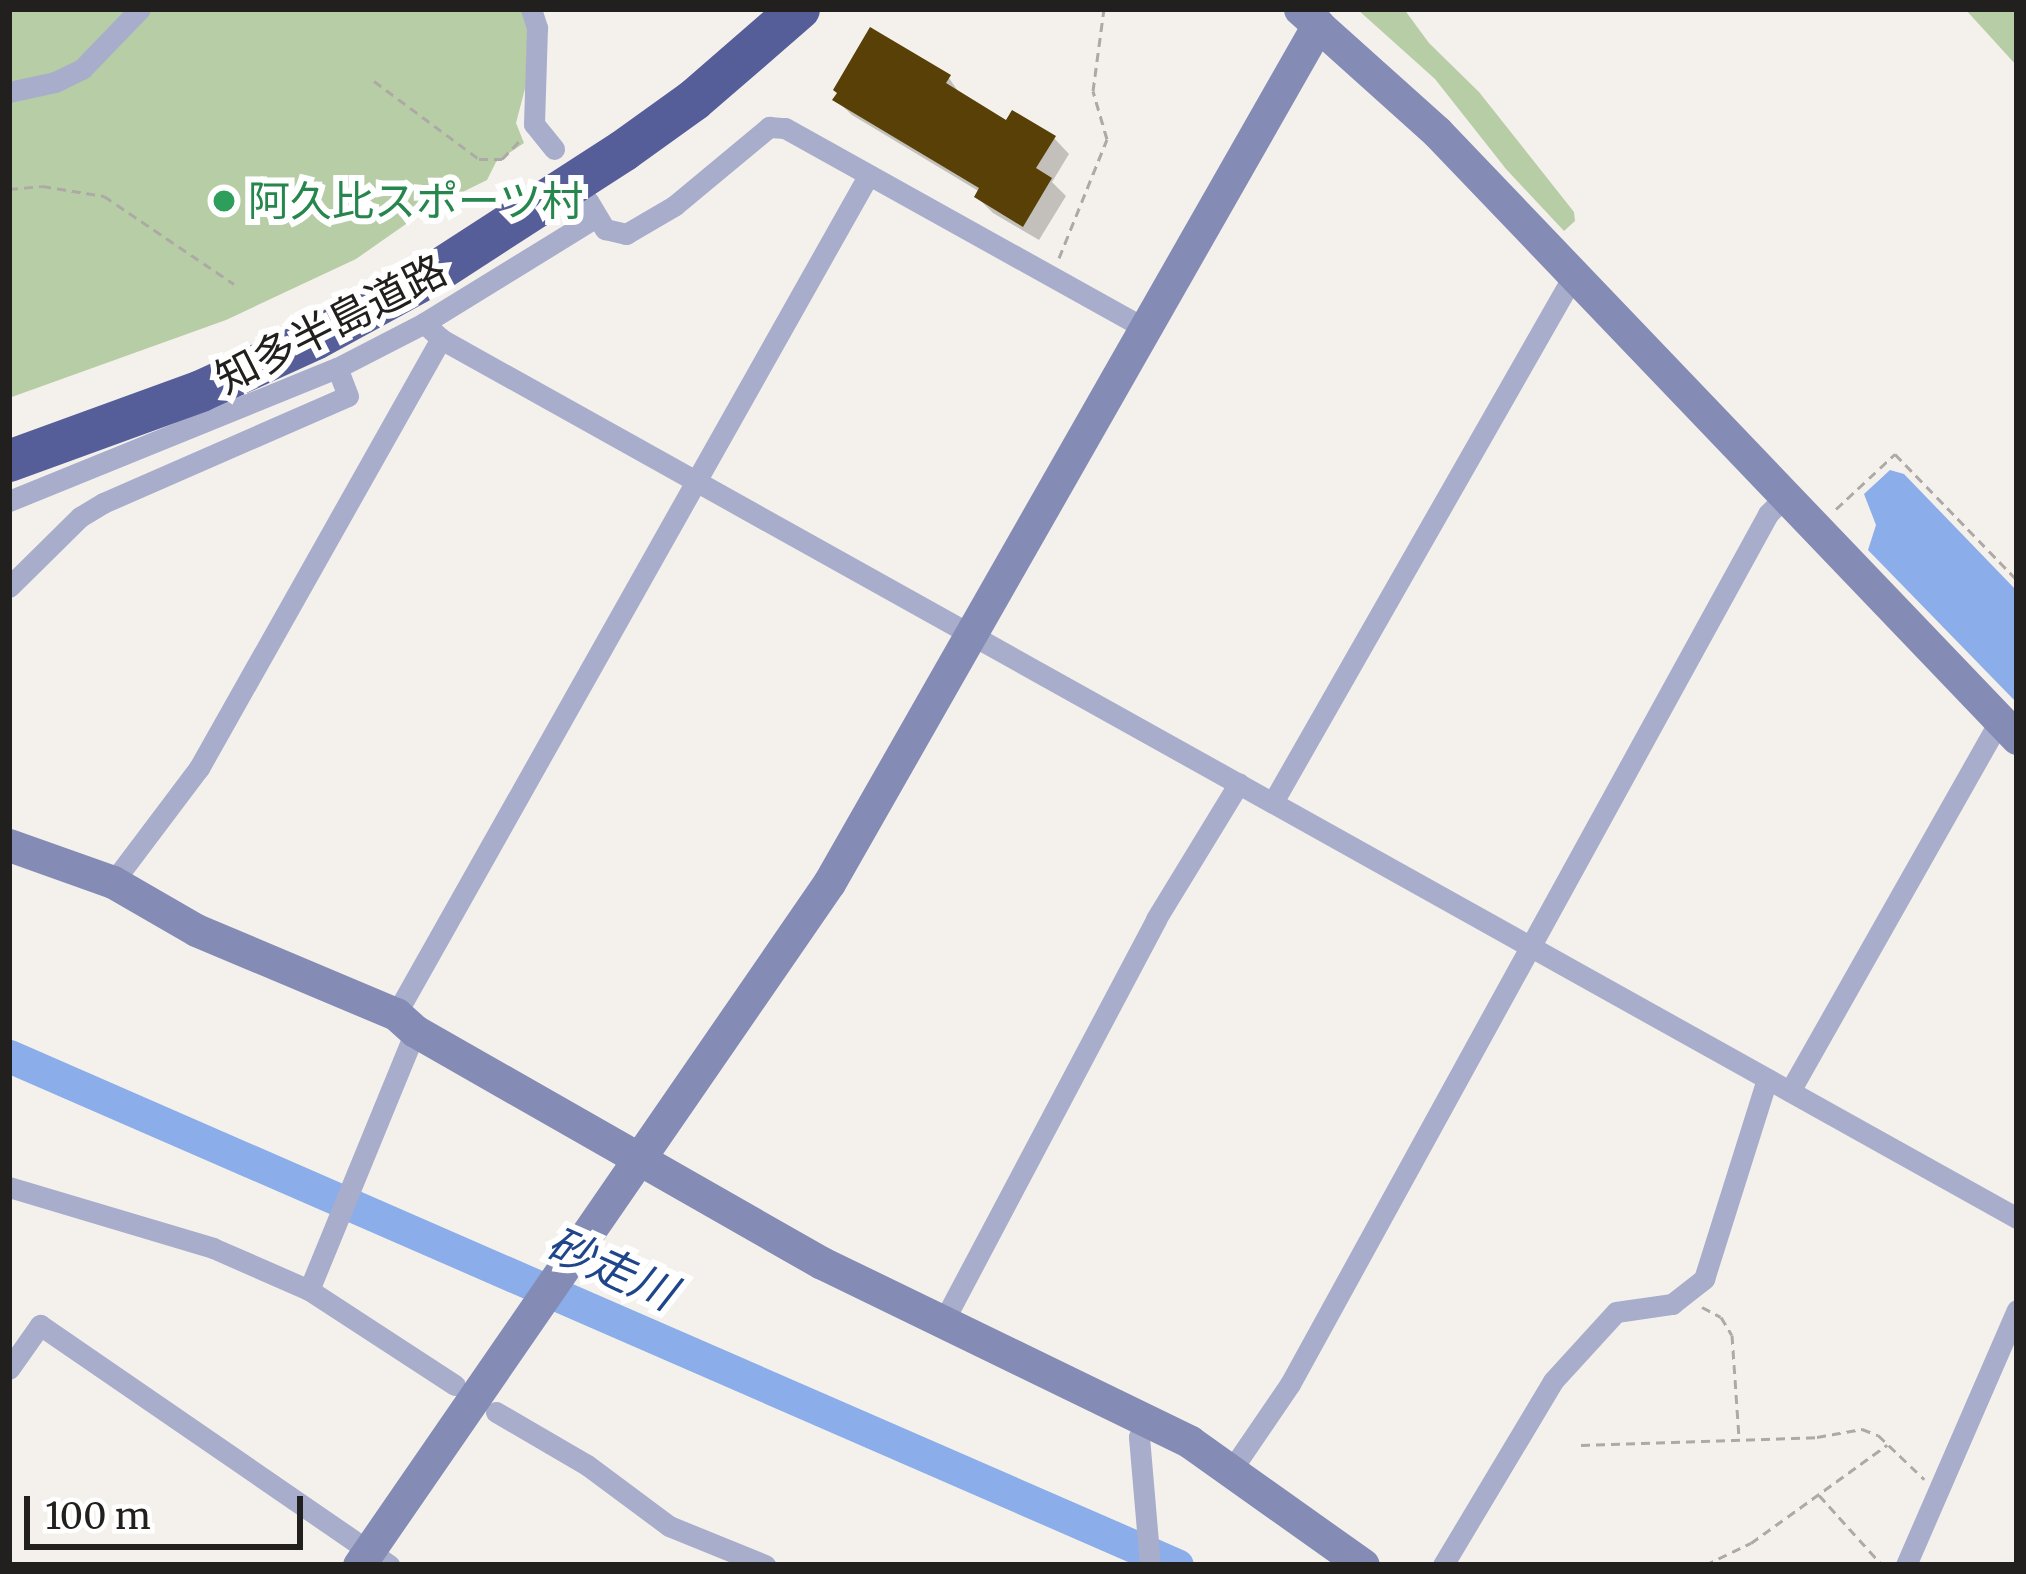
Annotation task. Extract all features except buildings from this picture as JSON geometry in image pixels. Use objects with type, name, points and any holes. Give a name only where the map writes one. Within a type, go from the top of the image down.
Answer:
[{"type":"highway","name":"知多半島道路","points":[[9,434],[184,369],[408,256],[608,128],[755,9]]},
{"type":"highway","name":"知多半島道路","points":[[9,461],[201,391],[315,339],[425,279],[694,100],[799,9]]},
{"type":"street","points":[[9,92],[55,82],[82,69],[140,9]]},
{"type":"street","points":[[531,9],[538,28],[534,124],[554,148]]},
{"type":"street","points":[[9,1369],[40,1325],[372,1560],[549,1290],[829,884],[1144,328],[1310,17],[1437,133],[2008,729],[1790,1091]]},
{"type":"street","points":[[9,501],[433,331],[591,209],[616,234],[640,228],[769,128],[785,128],[1144,328]]},
{"type":"street","points":[[309,1291],[405,1023],[868,176]]},
{"type":"street","points":[[1273,802],[1572,278]]},
{"type":"street","points":[[433,331],[2017,1218]]},
{"type":"street","points":[[113,882],[199,768],[433,331]]},
{"type":"street","points":[[9,587],[80,517],[103,503],[348,396],[337,368]]},
{"type":"street","points":[[1232,1469],[1290,1384],[1768,514],[1784,498]]},
{"type":"street","points":[[942,1324],[1156,919],[1239,783]]},
{"type":"street","points":[[9,845],[113,882],[196,931],[405,1023],[640,1161],[942,1324],[1148,1419],[1232,1469],[1363,1565]]},
{"type":"street","points":[[1443,1565],[1553,1381],[1616,1312],[1689,1295],[1711,1264],[1767,1079]]},
{"type":"street","points":[[9,1186],[213,1248],[309,1291],[455,1385]]},
{"type":"street","points":[[1906,1565],[2017,1310]]},
{"type":"street","points":[[496,1412],[586,1465],[669,1526],[765,1565]]},
{"type":"street","points":[[1148,1419],[1139,1437],[1150,1565]]},
{"type":"path","points":[[1051,279],[1107,139],[1093,91],[1104,9]]},
{"type":"path","points":[[374,81],[479,159],[502,159],[534,124]]},
{"type":"path","points":[[9,189],[42,186],[104,196],[233,284]]},
{"type":"path","points":[[1814,529],[1895,454],[2017,580]]},
{"type":"path","points":[[1689,1295],[1721,1317],[1732,1335],[1739,1439]]},
{"type":"path","points":[[1581,1445],[1817,1437],[1862,1429],[1888,1444],[1940,1489]]},
{"type":"path","points":[[1705,1565],[1751,1543],[1888,1444]]},
{"type":"path","points":[[1817,1493],[1882,1565]]},
{"type":"green space","name":"阿久比スポーツ村","points":[[9,9],[535,9],[536,47],[516,123],[524,143],[496,162],[487,180],[426,210],[356,259],[226,320],[9,398]]},
{"type":"green space","points":[[1357,9],[1404,9],[1429,43],[1479,92],[1574,212],[1575,221],[1564,231],[1506,169],[1435,79]]},
{"type":"green space","points":[[1965,9],[2017,9],[2017,66]]},
{"type":"water","points":[[1890,470],[1904,474],[2017,591],[2017,703],[1868,550],[1876,525],[1864,494]]},
{"type":"waterway","name":"砂走川","points":[[9,1056],[1177,1565]]},
{"type":"place","name":"阿久比スポーツ村","points":[[224,201]]}]
